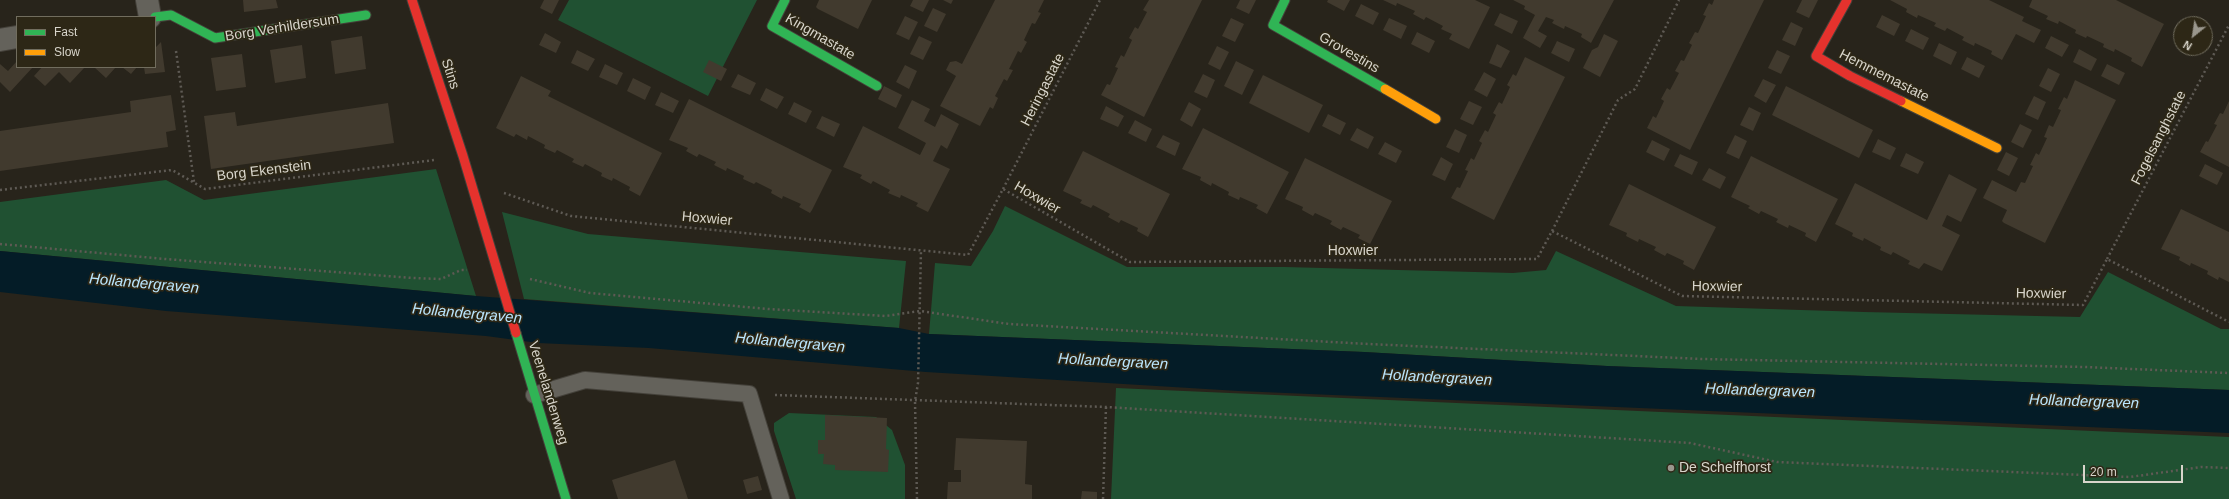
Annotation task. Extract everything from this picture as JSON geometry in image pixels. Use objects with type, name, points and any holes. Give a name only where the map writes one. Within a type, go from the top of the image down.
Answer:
[{"type":"street","points":[[147,0],[160,16]]},
{"type":"street","name":"Stins","points":[[412,0],[463,156]]},
{"type":"street","name":"Kingmastate","points":[[785,0],[772,26],[877,86]]},
{"type":"street","name":"Grovestins","points":[[1285,0],[1273,25],[1436,119]]},
{"type":"street","name":"Hemmemastate","points":[[1848,0],[1816,56],[1850,76],[1997,148]]},
{"type":"street","name":"Borg Verhildersum","points":[[160,16],[215,38],[366,15]]},
{"type":"street","points":[[0,40],[16,37]]},
{"type":"street","name":"Veenelandenweg","points":[[463,156],[497,274],[566,499]]},
{"type":"lane","points":[[534,395],[585,380],[749,394],[781,499]]},
{"type":"path","name":"Heringastate","points":[[1003,189],[1100,0]]},
{"type":"path","points":[[1552,231],[1618,100],[1635,89],[1679,0]]},
{"type":"path","points":[[160,16],[194,183]]},
{"type":"path","name":"Fogelsanghstate","points":[[2107,259],[2229,25]]},
{"type":"path","name":"Borg Ekenstein","points":[[0,190],[172,170],[205,189],[463,156]]},
{"type":"path","name":"Hoxwier","points":[[470,180],[571,216],[968,255],[1003,189],[1130,262],[1538,259],[1552,231],[1682,296],[2083,305],[2107,259]]},
{"type":"path","points":[[0,244],[166,259],[413,278],[441,279],[461,270],[497,274],[590,293],[768,309],[885,316],[920,311],[1009,324],[1368,344],[1702,359],[2086,367],[2229,373]]},
{"type":"path","points":[[917,499],[915,401],[918,383],[921,250]]},
{"type":"path","points":[[2107,259],[2229,322]]},
{"type":"path","points":[[749,394],[1106,407],[1690,443],[1777,462],[2130,477],[2201,467],[2229,468]]},
{"type":"path","points":[[1103,499],[1106,407]]},
{"type":"green space","points":[[569,0],[757,0],[708,96],[558,20]]},
{"type":"green space","points":[[436,169],[476,296],[0,251],[0,202],[166,180],[204,200]]},
{"type":"green space","points":[[1005,206],[1127,267],[1285,267],[1513,273],[1546,270],[1556,251],[1676,306],[2080,317],[2108,272],[2221,329],[2229,329],[2229,390],[1607,366],[1364,352],[929,334],[935,263],[971,266],[993,231]]},
{"type":"green space","points":[[502,212],[588,234],[906,261],[899,328],[524,299]]},
{"type":"green space","name":"De Schelfhorst","points":[[1116,388],[2229,437],[2229,499],[1111,499]]},
{"type":"green space","points":[[789,413],[876,417],[892,430],[905,465],[905,499],[796,499],[774,431],[774,423]]},
{"type":"water","name":"Hollandergraven","points":[[0,251],[476,296],[899,328],[929,334],[1364,352],[1607,366],[2229,390],[2229,433],[1239,391],[926,372],[649,348],[538,343],[486,336],[166,311],[0,292]]},
{"type":"building","points":[[243,0],[276,0],[278,8],[244,12]]},
{"type":"building","points":[[544,0],[559,0],[552,14],[540,8]]},
{"type":"building","points":[[819,0],[872,0],[858,29],[818,9],[816,7]]},
{"type":"building","points":[[913,0],[929,0],[923,12],[910,6]]},
{"type":"building","points":[[943,0],[953,0],[951,4]]},
{"type":"building","points":[[995,0],[1044,0],[1038,12],[1041,13],[1035,24],[1032,23],[1024,40],[1027,42],[1021,53],[1018,51],[1009,69],[1013,70],[1007,81],[1004,79],[995,96],[998,98],[993,109],[990,107],[980,126],[940,106],[956,76],[946,70],[950,62],[956,61],[962,64]]},
{"type":"building","points":[[1149,0],[1202,0],[1144,117],[1101,95],[1107,84],[1110,85],[1118,68],[1115,67],[1121,55],[1124,57],[1132,40],[1129,38],[1135,27],[1138,29],[1147,12],[1143,10]]},
{"type":"building","points":[[1240,0],[1256,0],[1249,14],[1236,8]]},
{"type":"building","points":[[1328,0],[1350,0],[1344,11],[1327,2]]},
{"type":"building","points":[[1383,0],[1475,0],[1490,7],[1469,49],[1449,39],[1452,34],[1441,29],[1443,26],[1426,17],[1424,20],[1413,14],[1415,11],[1397,3],[1396,6]]},
{"type":"building","points":[[1513,0],[1614,0],[1591,43],[1581,37],[1582,34],[1565,26],[1564,29],[1552,23],[1554,20],[1546,17],[1538,31],[1547,36],[1540,48],[1523,38],[1535,15],[1524,9],[1525,6]]},
{"type":"building","points":[[1714,0],[1764,0],[1690,150],[1647,128],[1653,116],[1656,118],[1664,101],[1661,99],[1667,88],[1670,90],[1679,73],[1675,71],[1681,60],[1684,61],[1692,45],[1689,43],[1695,32],[1698,33],[1706,16],[1703,15],[1709,3],[1712,5]]},
{"type":"building","points":[[1802,0],[1818,0],[1809,18],[1796,12]]},
{"type":"building","points":[[1890,0],[1989,0],[2024,17],[2022,21],[2041,30],[2034,43],[2016,34],[2002,60],[1991,54],[1992,51],[1975,43],[1974,46],[1962,40],[1964,37],[1947,28],[1945,31],[1934,26],[1936,23],[1918,15],[1917,18],[1906,12],[1907,9]]},
{"type":"building","points":[[2032,0],[2116,0],[2164,24],[2142,67],[2131,61],[2132,58],[2115,49],[2114,52],[2103,47],[2104,44],[2087,36],[2086,38],[2075,33],[2076,30],[2059,21],[2058,24],[2046,19],[2048,16],[2029,7]]},
{"type":"building","points":[[1361,4],[1379,13],[1373,25],[1355,16]]},
{"type":"building","points":[[933,8],[946,14],[937,32],[924,26]]},
{"type":"building","points":[[1500,13],[1518,21],[1512,34],[1494,25]]},
{"type":"building","points":[[1882,15],[1900,24],[1894,36],[1876,27]]},
{"type":"building","points":[[905,16],[918,22],[909,40],[896,34]]},
{"type":"building","points":[[1231,18],[1244,24],[1235,42],[1222,36]]},
{"type":"building","points":[[1389,18],[1407,26],[1401,39],[1383,30]]},
{"type":"building","points":[[1791,22],[1803,28],[1795,46],[1782,40]]},
{"type":"building","points":[[1911,29],[1929,38],[1923,50],[1905,41]]},
{"type":"building","points":[[1417,32],[1435,41],[1429,53],[1411,44]]},
{"type":"building","points":[[545,33],[561,42],[556,53],[539,45]]},
{"type":"building","points":[[1604,34],[1618,41],[1600,77],[1583,68],[1592,50],[1598,47]]},
{"type":"building","points":[[362,36],[366,69],[335,74],[331,41]]},
{"type":"building","points":[[919,36],[932,42],[923,60],[910,54]]},
{"type":"building","points":[[2051,36],[2069,45],[2062,57],[2045,48]]},
{"type":"building","points":[[1557,41],[1575,49],[1569,62],[1551,53]]},
{"type":"building","points":[[161,42],[165,72],[145,74],[144,68],[156,68],[156,47]]},
{"type":"building","points":[[1939,43],[1957,52],[1951,65],[1933,56]]},
{"type":"building","points":[[1497,44],[1510,51],[1501,68],[1489,63]]},
{"type":"building","points":[[302,45],[306,78],[275,83],[270,50]]},
{"type":"building","points":[[1217,46],[1229,52],[1220,70],[1208,64]]},
{"type":"building","points":[[2079,49],[2097,59],[2091,71],[2073,62]]},
{"type":"building","points":[[577,50],[595,59],[588,71],[571,63]]},
{"type":"building","points":[[1777,50],[1790,56],[1781,74],[1768,68]]},
{"type":"building","points":[[242,54],[246,87],[216,91],[211,58]]},
{"type":"building","points":[[1525,57],[1565,77],[1494,220],[1451,198],[1457,187],[1460,188],[1468,171],[1465,170],[1471,158],[1474,160],[1482,143],[1479,141],[1485,130],[1488,132],[1496,115],[1493,113],[1499,102],[1502,104],[1510,87],[1507,85],[1513,74],[1516,76]]},
{"type":"building","points":[[1967,57],[1985,66],[1979,78],[1961,69]]},
{"type":"building","points":[[709,60],[727,69],[721,81],[703,72]]},
{"type":"building","points":[[1236,61],[1254,70],[1242,95],[1224,86]]},
{"type":"building","points":[[16,62],[16,68],[32,68],[10,92],[0,82],[0,64],[8,71]]},
{"type":"building","points":[[605,64],[623,73],[617,85],[599,77]]},
{"type":"building","points":[[2107,64],[2125,73],[2119,85],[2101,76]]},
{"type":"building","points":[[905,65],[917,71],[909,89],[896,82]]},
{"type":"building","points":[[41,68],[84,68],[70,83],[59,72],[45,86],[34,76]]},
{"type":"building","points":[[95,68],[115,68],[106,78]]},
{"type":"building","points":[[123,68],[136,68],[131,74]]},
{"type":"building","points":[[2048,68],[2060,74],[2051,92],[2039,86]]},
{"type":"building","points":[[1484,72],[1496,79],[1487,97],[1474,90]]},
{"type":"building","points":[[738,74],[756,83],[750,95],[731,87]]},
{"type":"building","points":[[1203,74],[1215,80],[1207,98],[1194,92]]},
{"type":"building","points":[[1263,75],[1323,105],[1309,133],[1249,103]]},
{"type":"building","points":[[521,76],[551,91],[548,96],[662,153],[640,196],[629,190],[630,187],[613,178],[612,181],[601,176],[602,173],[585,164],[583,167],[572,162],[574,159],[557,150],[555,153],[544,148],[545,145],[528,136],[527,140],[516,134],[514,137],[496,128]]},
{"type":"building","points":[[633,78],[651,87],[645,100],[627,91]]},
{"type":"building","points":[[1763,79],[1776,85],[1766,103],[1754,96]]},
{"type":"building","points":[[2075,80],[2116,100],[2045,243],[2004,223],[2002,221],[2007,210],[1983,198],[1992,180],[2016,192],[2021,182],[2025,183],[2033,166],[2030,165],[2036,153],[2039,155],[2047,138],[2044,137],[2049,125],[2053,127],[2061,110],[2058,109],[2064,97],[2067,99]]},
{"type":"building","points":[[884,86],[902,95],[896,108],[878,99]]},
{"type":"building","points":[[1786,86],[1873,130],[1859,158],[1772,115]]},
{"type":"building","points":[[766,88],[784,97],[777,109],[760,100]]},
{"type":"building","points":[[661,92],[679,101],[673,113],[655,105]]},
{"type":"building","points":[[171,95],[176,130],[166,132],[168,147],[0,171],[0,131],[131,112],[130,101]]},
{"type":"building","points":[[2034,96],[2046,102],[2038,120],[2025,114]]},
{"type":"building","points":[[689,99],[832,170],[810,213],[799,207],[801,204],[783,196],[782,199],[771,193],[772,190],[756,182],[754,184],[743,179],[744,176],[727,168],[726,171],[714,165],[716,162],[699,154],[697,157],[686,151],[688,148],[669,140]]},
{"type":"building","points":[[912,100],[930,109],[924,121],[935,127],[941,114],[959,124],[947,149],[941,145],[933,161],[950,169],[928,212],[916,206],[918,203],[901,195],[900,198],[888,193],[890,190],[873,181],[871,184],[860,178],[862,175],[843,167],[863,126],[920,155],[926,143],[898,128]]},
{"type":"building","points":[[1469,101],[1482,107],[1473,125],[1460,119]]},
{"type":"building","points":[[2229,101],[2229,167],[2200,152],[2206,141],[2208,142],[2217,125],[2214,124],[2220,113],[2223,114]]},
{"type":"building","points":[[794,102],[812,111],[806,123],[788,114]]},
{"type":"building","points":[[1189,102],[1201,109],[1192,127],[1180,120]]},
{"type":"building","points":[[388,103],[394,143],[211,169],[204,116],[235,112],[237,126]]},
{"type":"building","points":[[1106,106],[1124,116],[1118,127],[1100,119]]},
{"type":"building","points":[[1749,107],[1761,113],[1753,131],[1740,125]]},
{"type":"building","points":[[1328,114],[1346,123],[1340,135],[1322,126]]},
{"type":"building","points":[[822,116],[840,124],[834,137],[816,128]]},
{"type":"building","points":[[1135,120],[1152,129],[1146,142],[1128,133]]},
{"type":"building","points":[[2020,124],[2032,130],[2023,148],[2011,142]]},
{"type":"building","points":[[1203,128],[1289,172],[1267,214],[1256,208],[1258,205],[1240,197],[1239,200],[1228,195],[1229,192],[1212,183],[1211,186],[1200,180],[1201,177],[1182,169]]},
{"type":"building","points":[[1357,128],[1374,137],[1368,149],[1350,140]]},
{"type":"building","points":[[1455,129],[1467,135],[1459,153],[1446,147]]},
{"type":"building","points":[[1163,135],[1180,143],[1175,156],[1156,147]]},
{"type":"building","points":[[1735,135],[1747,141],[1739,159],[1726,153]]},
{"type":"building","points":[[1878,139],[1896,148],[1890,160],[1872,152]]},
{"type":"building","points":[[1652,140],[1670,149],[1664,161],[1646,152]]},
{"type":"building","points":[[1385,142],[1402,151],[1396,163],[1378,154]]},
{"type":"building","points":[[1083,151],[1170,194],[1148,237],[1137,231],[1138,228],[1121,220],[1119,223],[1108,217],[1110,214],[1093,205],[1091,208],[1080,203],[1082,200],[1063,191]]},
{"type":"building","points":[[2006,152],[2018,158],[2009,176],[1997,170]]},
{"type":"building","points":[[1906,153],[1924,162],[1918,174],[1900,166]]},
{"type":"building","points":[[1680,154],[1698,162],[1692,175],[1674,166]]},
{"type":"building","points":[[1751,156],[1838,199],[1816,242],[1805,236],[1806,233],[1789,225],[1788,228],[1776,222],[1778,219],[1761,211],[1759,214],[1748,208],[1750,206],[1731,197]]},
{"type":"building","points":[[1441,157],[1453,164],[1445,181],[1432,175]]},
{"type":"building","points":[[1305,158],[1392,201],[1370,244],[1358,238],[1360,235],[1343,227],[1341,230],[1330,224],[1332,221],[1315,213],[1313,216],[1302,210],[1303,207],[1285,199]]},
{"type":"building","points":[[2205,164],[2223,173],[2217,185],[2199,176]]},
{"type":"building","points":[[1709,168],[1726,177],[1720,189],[1702,180]]},
{"type":"building","points":[[1949,174],[1977,189],[1961,222],[1947,215],[1942,226],[1960,235],[1942,271],[1924,263],[1919,269],[1908,264],[1910,261],[1893,252],[1891,255],[1880,250],[1881,247],[1864,238],[1863,241],[1852,236],[1853,233],[1835,224],[1855,183],[1927,220]]},
{"type":"building","points":[[1629,184],[1716,227],[1694,270],[1683,264],[1684,261],[1667,253],[1665,256],[1654,250],[1656,247],[1639,239],[1638,242],[1626,236],[1627,233],[1609,225]]},
{"type":"building","points":[[2181,209],[2229,232],[2229,282],[2219,277],[2218,280],[2207,274],[2208,271],[2191,263],[2190,266],[2179,260],[2180,257],[2161,249]]},
{"type":"building","points":[[825,415],[887,418],[886,449],[889,450],[888,472],[835,470],[835,465],[823,464],[824,454],[818,454],[818,440],[825,440]]},
{"type":"building","points":[[956,438],[1027,441],[1025,484],[1032,485],[1032,499],[947,499],[948,482],[961,482],[961,470],[954,470]]},
{"type":"building","points":[[675,460],[688,499],[618,499],[612,480]]},
{"type":"building","points":[[758,476],[762,490],[747,494],[743,480]]},
{"type":"building","points":[[1082,491],[1097,492],[1097,499],[1081,499]]},
{"type":"traffic: fast","points":[[785,0],[772,26],[877,86]]},
{"type":"traffic: fast","points":[[1285,0],[1273,25],[1385,89]]},
{"type":"traffic: fast","points":[[156,17],[171,15],[215,38],[366,15]]},
{"type":"traffic: fast","points":[[516,333],[566,499]]},
{"type":"traffic: slow","points":[[1385,89],[1436,119]]},
{"type":"traffic: slow","points":[[1901,101],[1997,148]]},
{"type":"traffic: jam","points":[[412,0],[463,156],[516,333]]},
{"type":"traffic: jam","points":[[1847,0],[1816,56],[1850,76],[1901,101]]},
{"type":"place","name":"De Schelfhorst","points":[[1671,468]]}]
